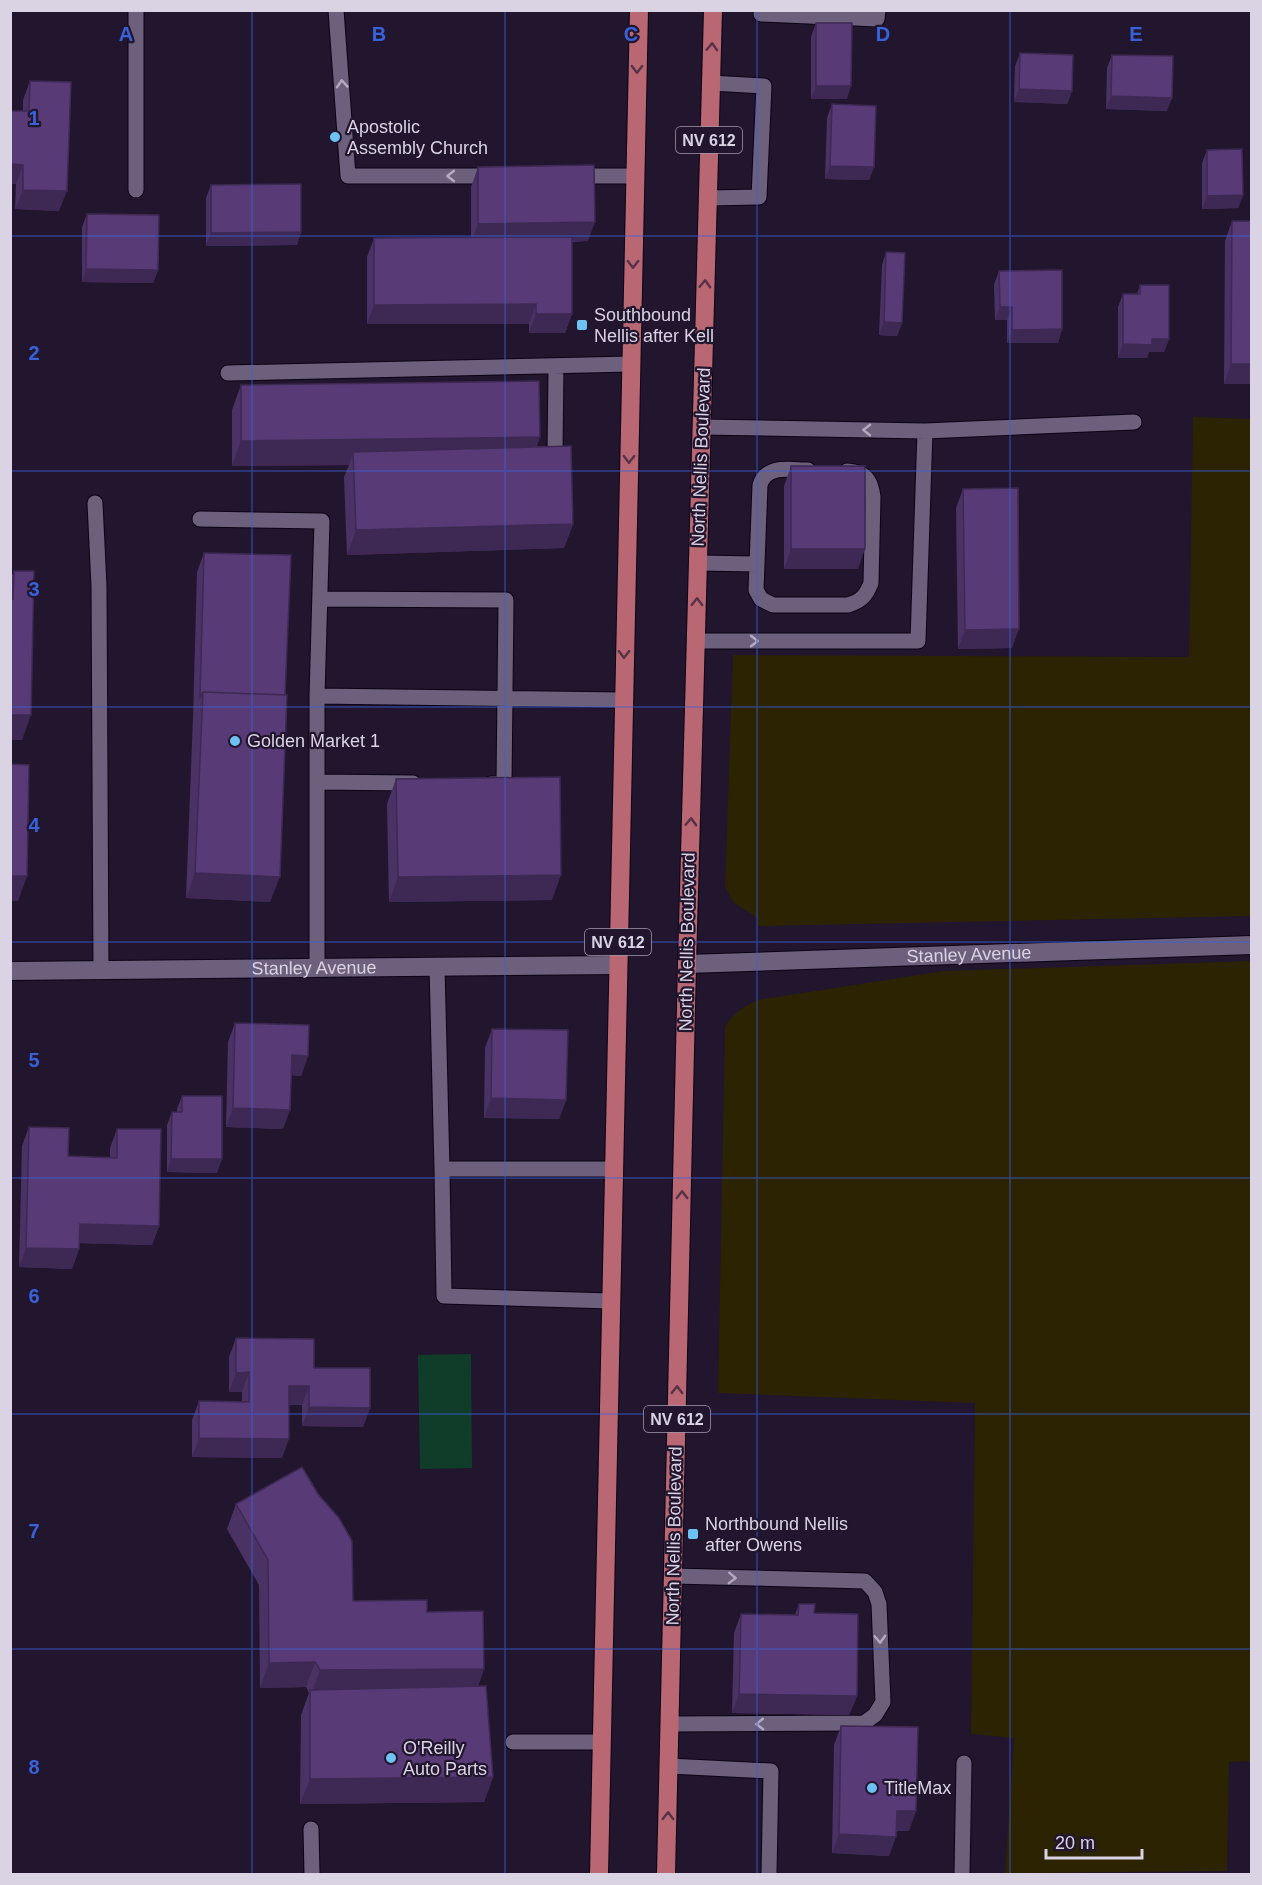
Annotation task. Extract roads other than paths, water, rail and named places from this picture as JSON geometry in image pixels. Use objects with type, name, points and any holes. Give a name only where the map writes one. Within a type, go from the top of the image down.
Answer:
[{"type":"main road","name":"NV 612","points":[[599,1875],[639,10]]},
{"type":"main road","name":"North Nellis Boulevard","points":[[666,1875],[687,964],[713,10]]},
{"type":"street","name":"Stanley Avenue","points":[[687,964],[1251,945]]},
{"type":"street","name":"Stanley Avenue","points":[[10,971],[618,965]]},
{"type":"lane","points":[[136,10],[136,190]]},
{"type":"lane","points":[[336,10],[348,176],[504,176]]},
{"type":"lane","points":[[760,14],[877,19],[878,10]]},
{"type":"lane","points":[[708,198],[759,197],[764,86],[711,83]]},
{"type":"lane","points":[[563,176],[635,176]]},
{"type":"lane","points":[[228,373],[631,364]]},
{"type":"lane","points":[[555,453],[556,366]]},
{"type":"lane","points":[[702,427],[925,431],[1134,422]]},
{"type":"lane","points":[[696,641],[918,641],[925,431]]},
{"type":"lane","points":[[769,471],[856,472],[866,476],[872,484],[873,497],[871,583],[866,595],[857,602],[848,604],[773,605],[761,599],[756,590],[757,564],[760,485],[762,477],[769,471]]},
{"type":"lane","points":[[95,503],[99,586],[101,970]]},
{"type":"lane","points":[[200,519],[322,521],[317,696],[317,968]]},
{"type":"lane","points":[[698,562],[757,564]]},
{"type":"lane","points":[[320,598],[506,600],[504,784],[481,784]]},
{"type":"lane","points":[[317,696],[623,700]]},
{"type":"lane","points":[[317,782],[422,783]]},
{"type":"lane","points":[[437,967],[444,1296],[611,1301]]},
{"type":"lane","points":[[442,1168],[613,1169]]},
{"type":"lane","points":[[670,1724],[864,1722],[874,1715],[882,1702],[879,1604],[875,1592],[865,1581],[673,1576]]},
{"type":"lane","points":[[513,1742],[602,1742]]},
{"type":"lane","points":[[962,1875],[964,1763]]},
{"type":"lane","points":[[669,1766],[771,1771],[769,1875]]},
{"type":"lane","points":[[311,1829],[312,1875]]},
{"type":"place","name":"Apostolic Assembly Church","points":[[335,137]]},
{"type":"place","name":"Southbound Nellis after Kell","points":[[582,325]]},
{"type":"place","name":"Golden Market 1","points":[[235,741]]},
{"type":"place","name":"Northbound Nellis after Owens","points":[[693,1534]]},
{"type":"place","name":"O'Reilly Auto Parts","points":[[391,1758]]},
{"type":"place","name":"TitleMax","points":[[872,1788]]}]
